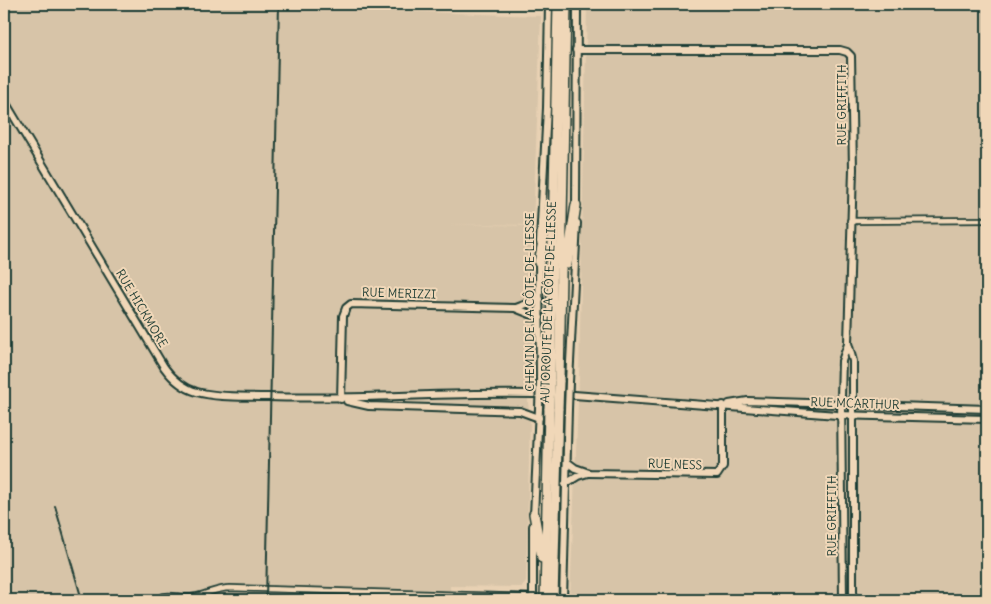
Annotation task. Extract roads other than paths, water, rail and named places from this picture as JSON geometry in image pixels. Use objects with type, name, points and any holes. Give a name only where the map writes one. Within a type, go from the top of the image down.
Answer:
[{"type":"highway","name":"AUTOROUTE DE LA CÔTE-DE-LIESSE","points":[[553,600],[555,164],[558,4]]},
{"type":"highway","name":"AUTOROUTE DE LA CÔTE-DE-LIESSE","points":[[554,381],[561,303],[566,4]]},
{"type":"highway","points":[[539,263],[546,231],[555,164]]},
{"type":"highway","points":[[561,303],[576,205]]},
{"type":"highway","name":"AUTOROUTE DE LA CÔTE-DE-LIESSE","points":[[544,600],[554,408]]},
{"type":"highway","points":[[534,514],[545,576]]},
{"type":"street","name":"CHEMIN DE LA CÔTE-DE-LIESSE","points":[[533,598],[534,514],[540,381],[539,263],[547,108],[548,4]]},
{"type":"street","points":[[563,600],[566,462],[576,205],[577,4]]},
{"type":"street","name":"RUE GRIFFITH","points":[[576,50],[848,52],[853,62],[848,343],[852,361],[853,600]]},
{"type":"street","name":"RUE HICKMORE","points":[[4,100],[164,367],[176,381],[192,390],[208,394],[341,399]]},
{"type":"street","points":[[850,221],[987,220]]},
{"type":"street","name":"RUE MERIZZI","points":[[515,308],[540,299]]},
{"type":"street","name":"RUE MERIZZI","points":[[341,399],[343,316],[349,305],[364,303],[515,308],[540,318]]},
{"type":"street","name":"RUE GRIFFITH","points":[[843,600],[842,361],[848,343]]},
{"type":"street","points":[[341,399],[371,396],[534,394]]},
{"type":"street","name":"RUE MCARTHUR","points":[[574,395],[723,404],[748,408],[842,415],[987,419]]},
{"type":"street","points":[[341,399],[369,406],[520,411],[539,418]]},
{"type":"street","name":"RUE MCARTHUR","points":[[723,404],[748,401],[987,409]]},
{"type":"street","name":"RUE NESS","points":[[566,484],[575,477],[589,473],[717,475],[723,466],[723,404]]},
{"type":"street","name":"RUE NESS","points":[[566,462],[575,468],[589,473]]},
{"type":"street","points":[[156,600],[163,596],[191,599],[214,590],[230,588],[533,598]]},
{"type":"railway","points":[[266,600],[279,4]]},
{"type":"railway","points":[[55,506],[82,600]]}]
